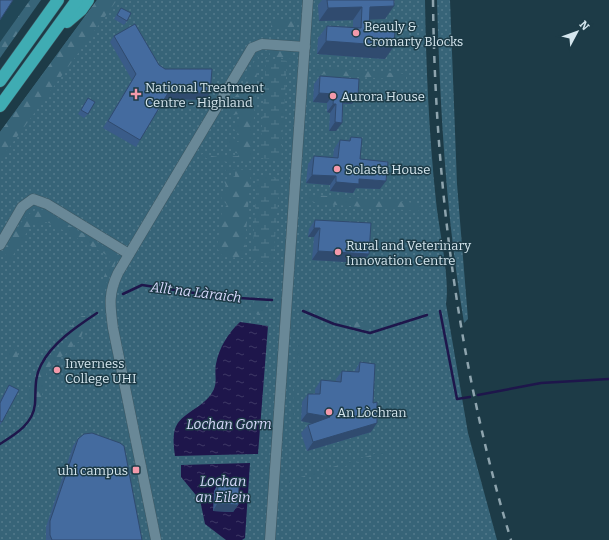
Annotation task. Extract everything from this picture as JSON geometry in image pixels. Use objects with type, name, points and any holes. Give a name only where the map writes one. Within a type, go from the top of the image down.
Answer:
[{"type":"highway","points":[[0,80],[58,0]]},
{"type":"highway","points":[[0,106],[77,0]]},
{"type":"highway","points":[[48,39],[81,10],[88,0]]},
{"type":"street","points":[[270,540],[308,0]]},
{"type":"street","points":[[156,540],[110,310],[110,295],[112,286],[252,48],[262,44],[305,47]]},
{"type":"street","points":[[0,245],[22,207],[33,199],[47,204],[130,254]]},
{"type":"shaded area","points":[[0,0],[30,0],[0,42]]},
{"type":"green space","points":[[30,0],[41,0],[0,58],[0,42]]},
{"type":"green space","points":[[97,0],[425,0],[430,126],[436,201],[447,281],[446,304],[468,433],[497,540],[0,540],[0,132]]},
{"type":"green space","points":[[97,0],[117,0],[0,160],[0,132]]},
{"type":"green space","points":[[437,0],[450,0],[457,184],[468,319],[464,323],[448,203],[442,122]]},
{"type":"green space","points":[[272,19],[295,20],[294,29],[271,27]]},
{"type":"green space","points":[[270,49],[292,52],[291,59],[270,56]]},
{"type":"green space","points":[[258,56],[251,161],[225,162],[211,160],[201,154],[218,157],[238,156],[239,154],[233,152],[232,146],[228,144],[228,138],[233,138],[237,142],[241,141],[241,136],[232,127],[240,117],[240,114],[230,115],[229,108],[233,104],[238,107],[240,103],[234,98],[242,88],[252,65]]},
{"type":"green space","points":[[266,58],[287,61],[281,160],[260,158]]},
{"type":"green space","points":[[316,67],[406,74],[406,80],[316,74]]},
{"type":"green space","points":[[225,169],[251,170],[244,258],[223,257],[217,248],[222,211],[227,205],[221,198],[228,190],[224,181],[235,176],[235,172],[226,172]]},
{"type":"green space","points":[[257,176],[280,178],[273,263],[252,261]]},
{"type":"green space","points":[[306,195],[408,202],[417,204],[422,209],[418,211],[336,205],[306,201]]},
{"type":"green space","points":[[39,209],[45,210],[116,254],[116,261],[102,293],[99,293],[99,288],[112,258],[52,224],[46,222],[35,224],[30,227],[12,257],[17,260],[9,259],[4,253],[23,220],[28,215]]},
{"type":"green space","points":[[151,279],[176,287],[192,288],[194,291],[184,299],[165,296],[147,288],[145,283]]},
{"type":"green space","points":[[260,299],[266,301],[268,307],[266,313],[260,315],[254,313],[252,307],[254,301]]},
{"type":"green space","points":[[82,316],[87,316],[91,323],[88,328],[83,331],[80,341],[73,345],[72,349],[56,361],[48,370],[40,403],[37,407],[28,404],[28,393],[34,376],[61,347],[67,339],[65,334],[75,321]]},
{"type":"green space","points":[[354,321],[370,323],[369,327],[358,328],[352,326],[348,322]]},
{"type":"green space","points":[[300,341],[294,415],[292,415],[298,342]]},
{"type":"green space","points":[[12,348],[17,351],[19,361],[15,362],[9,357],[8,352]]},
{"type":"green space","points":[[384,451],[386,453],[288,484],[288,481]]},
{"type":"water","name":"Lochan Gorm","points":[[240,322],[268,326],[258,454],[175,456],[174,434],[176,427],[185,416],[203,403],[213,391],[219,352],[228,336]]},
{"type":"water","name":"Lochan an Eilein","points":[[250,463],[245,538],[242,540],[226,540],[205,524],[200,500],[181,477],[181,465]]},
{"type":"building","points":[[0,0],[13,0],[0,20]]},
{"type":"building","points":[[327,0],[394,0],[394,6],[370,7],[369,29],[395,30],[394,46],[326,41],[327,26],[361,28],[362,7],[328,8]]},
{"type":"building","points":[[121,8],[131,13],[127,21],[117,15]]},
{"type":"building","points":[[135,24],[159,65],[165,69],[212,69],[210,93],[168,93],[140,140],[108,121],[136,74],[114,36]]},
{"type":"building","points":[[320,76],[359,79],[358,96],[343,94],[342,123],[335,122],[336,104],[333,104],[334,94],[319,93]]},
{"type":"building","points":[[88,98],[95,102],[88,114],[81,110]]},
{"type":"building","name":"Solasta House","points":[[351,137],[362,138],[360,159],[388,162],[386,181],[359,179],[359,184],[336,182],[336,176],[312,175],[314,156],[338,158],[340,140],[350,141]]},
{"type":"building","name":"Rural and Veterinary Innovation Centre","points":[[315,220],[371,223],[369,254],[318,251],[320,228],[314,228]]},
{"type":"building","name":"An Lòchran","points":[[360,362],[375,364],[373,403],[377,402],[377,423],[313,442],[308,425],[330,417],[307,413],[308,394],[320,394],[321,380],[341,382],[342,371],[359,372]]},
{"type":"building","points":[[9,385],[19,390],[2,422],[0,421],[0,403]]},
{"type":"building","points":[[92,433],[120,443],[124,446],[142,540],[52,540],[50,535],[50,521],[78,439],[84,434]]},
{"type":"building","points":[[218,484],[239,485],[238,505],[217,504]]},
{"type":"waterway","name":"Allt na Làraich","points":[[123,294],[142,285],[221,297],[272,300]]},
{"type":"waterway","name":"Allt na Làraich","points":[[303,311],[334,324],[370,333],[427,315]]},
{"type":"waterway","name":"Allt na Làraich","points":[[440,311],[457,399],[470,397]]},
{"type":"waterway","name":"Allt na Làraich","points":[[0,444],[23,428],[31,417],[34,411],[37,375],[41,365],[51,350],[65,336],[97,313]]},
{"type":"waterway","points":[[478,395],[541,383],[609,379]]},
{"type":"railway","points":[[433,0],[439,137],[453,273],[477,408],[511,540]]},
{"type":"place","name":"Beauly & Cromarty Blocks","points":[[356,33]]},
{"type":"place","name":"National Treatment Centre - Highland","points":[[136,94]]},
{"type":"place","name":"Aurora House","points":[[333,96]]},
{"type":"place","name":"Solasta House","points":[[337,169]]},
{"type":"place","name":"Rural and Veterinary Innovation Centre","points":[[338,252]]},
{"type":"place","name":"Inverness College UHI","points":[[57,370]]},
{"type":"place","name":"An Lòchran","points":[[329,412]]},
{"type":"place","name":"uhi campus","points":[[136,470]]}]
